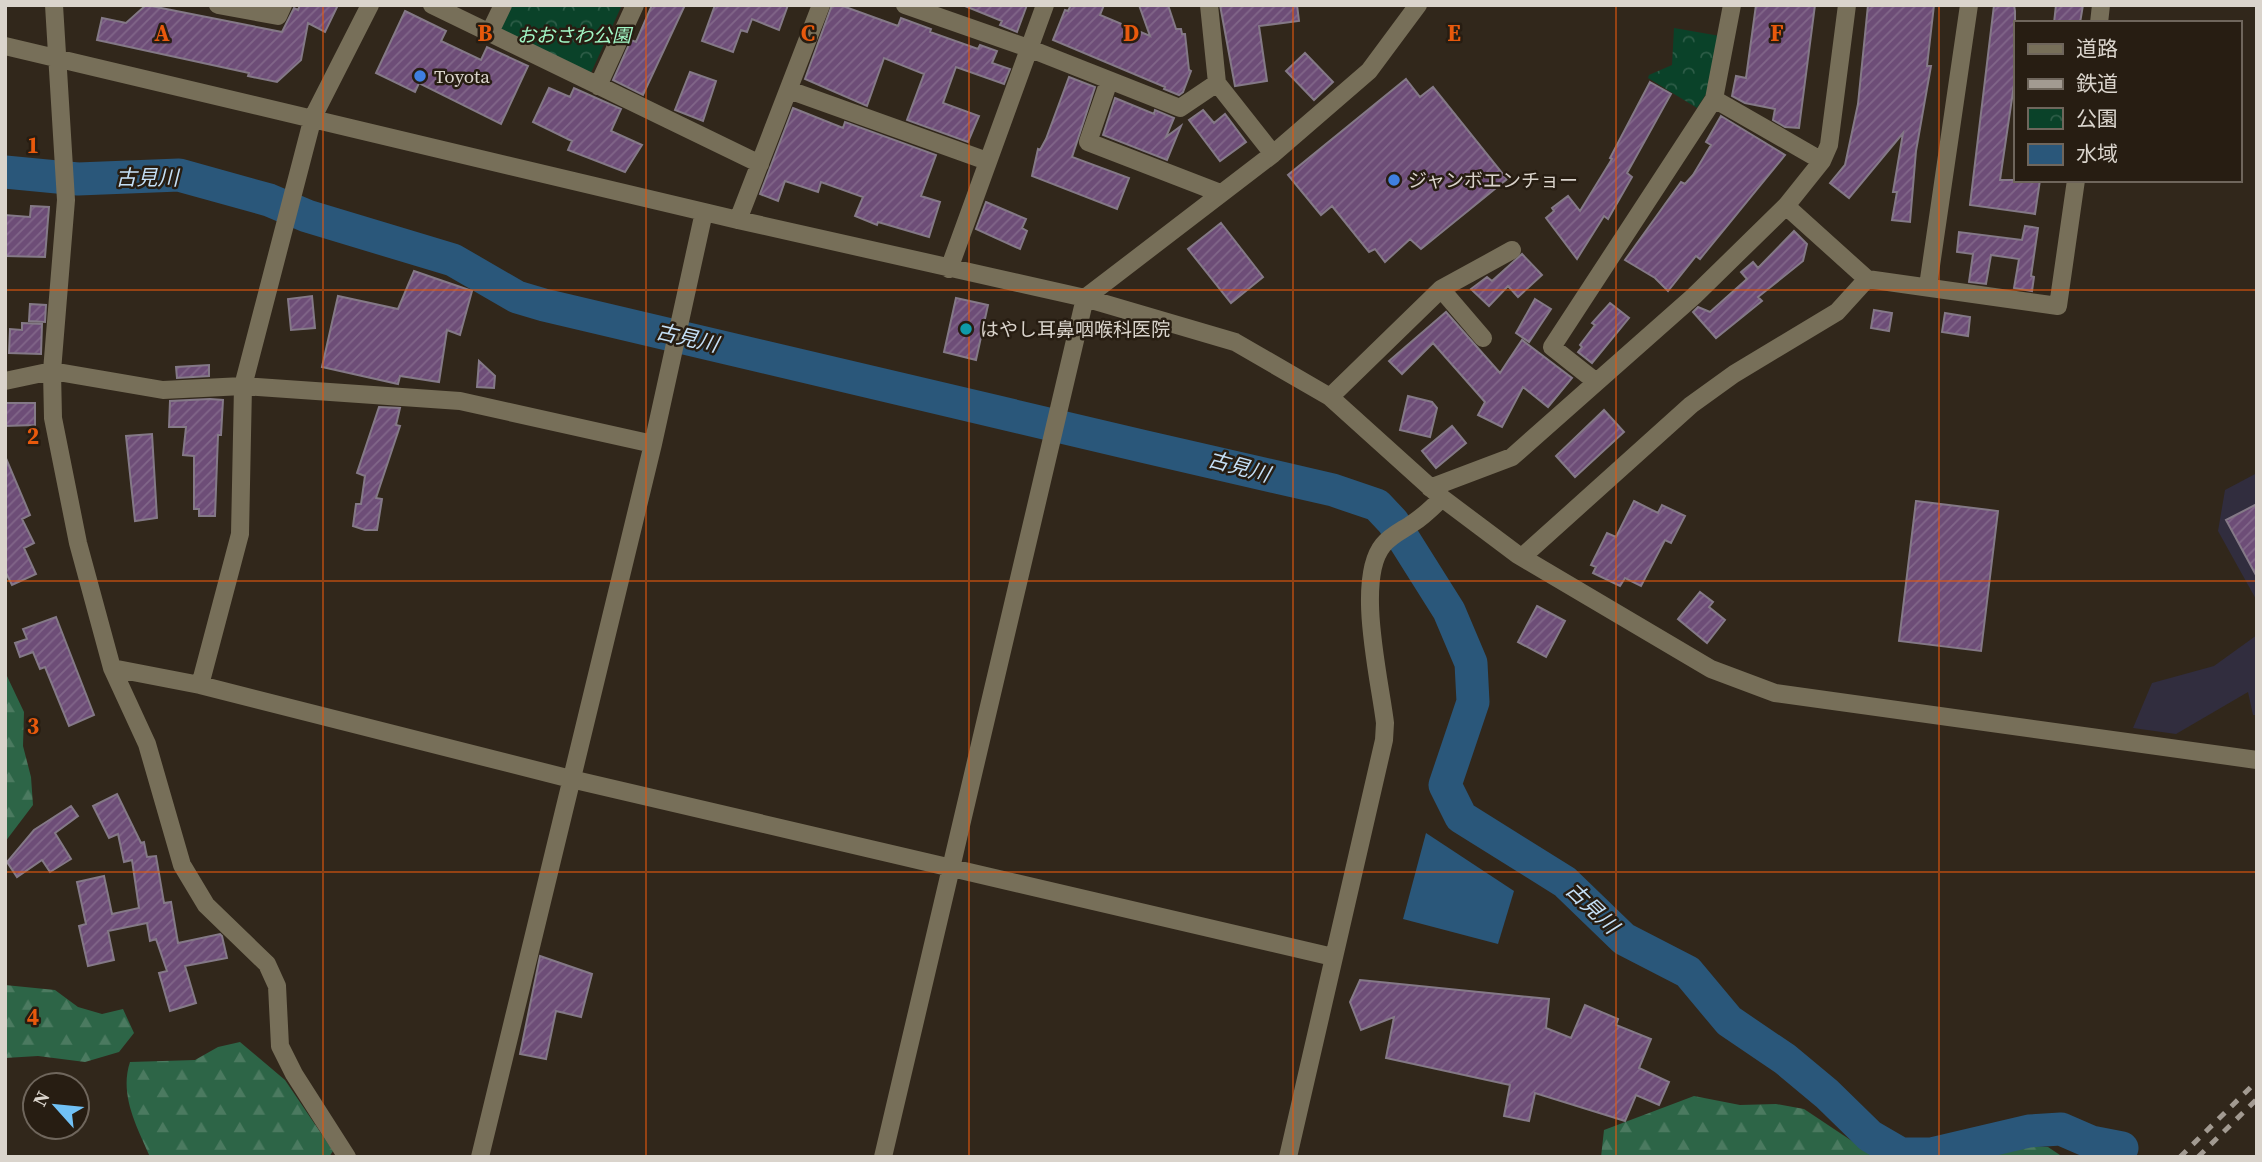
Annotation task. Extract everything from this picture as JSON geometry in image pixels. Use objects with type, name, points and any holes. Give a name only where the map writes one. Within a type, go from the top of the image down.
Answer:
[{"type":"street","points":[[54,5],[66,200],[52,371],[53,418],[78,543],[113,668],[147,744],[182,865],[206,905],[267,964],[278,986],[280,1046],[294,1074],[347,1157]]},
{"type":"street","points":[[218,5],[278,16],[283,5]]},
{"type":"street","points":[[200,685],[240,534],[243,387],[313,117],[370,5]]},
{"type":"street","points":[[432,5],[760,164]]},
{"type":"street","points":[[489,34],[503,5]]},
{"type":"street","points":[[598,86],[635,5]]},
{"type":"street","points":[[738,220],[821,5]]},
{"type":"street","points":[[905,5],[1028,48],[1180,108],[1217,83]]},
{"type":"street","points":[[949,269],[1045,5]]},
{"type":"street","points":[[1209,5],[1217,83],[1273,154]]},
{"type":"street","points":[[883,1157],[1084,298],[1273,154],[1369,71],[1418,5]]},
{"type":"street","points":[[1595,381],[1552,347],[1714,99],[1732,5]]},
{"type":"street","points":[[1288,1157],[1384,740],[1385,723],[1369,584],[1374,557],[1391,536],[1412,524],[1436,493],[1513,457],[1595,381],[1694,296],[1786,206],[1822,161],[1829,145],[1847,5]]},
{"type":"street","points":[[1928,286],[1969,5]]},
{"type":"street","points":[[5,46],[738,220],[1084,298],[1235,342],[1330,397],[1436,493],[1522,557],[1711,669],[1775,693],[2257,760]]},
{"type":"street","points":[[1109,81],[1088,142],[1220,193]]},
{"type":"street","points":[[789,90],[987,161]]},
{"type":"street","points":[[1714,99],[1822,161]]},
{"type":"street","points":[[1786,206],[1867,279],[2058,306],[2076,182]]},
{"type":"street","points":[[480,1157],[653,444],[704,212]]},
{"type":"street","points":[[1330,397],[1441,289],[1512,250]]},
{"type":"street","points":[[1522,557],[1691,405],[1734,374],[1837,312],[1867,279]]},
{"type":"street","points":[[1441,289],[1483,338]]},
{"type":"street","points":[[5,381],[52,371],[163,390],[243,387],[460,401],[653,444]]},
{"type":"street","points":[[113,668],[200,685],[571,779],[1333,957]]},
{"type":"shaded area","points":[[2257,473],[2257,601],[2218,531],[2225,490]]},
{"type":"shaded area","points":[[2257,635],[2257,715],[2253,715],[2248,692],[2176,734],[2133,728],[2152,683],[2214,666]]},
{"type":"green space","name":"おおさわ公園","points":[[509,5],[622,5],[590,75],[497,32]]},
{"type":"green space","points":[[1674,28],[1720,36],[1714,82],[1697,108],[1648,78],[1649,75],[1672,65]]},
{"type":"green space","points":[[5,672],[24,712],[23,746],[31,777],[33,805],[5,842]]},
{"type":"green space","points":[[5,985],[55,990],[78,1007],[102,1014],[123,1009],[134,1033],[119,1052],[85,1062],[38,1056],[5,1058]]},
{"type":"green space","points":[[240,1042],[285,1080],[333,1151],[329,1157],[150,1157],[128,1099],[127,1074],[130,1062],[195,1060],[218,1047]]},
{"type":"green space","points":[[1694,1096],[1740,1105],[1776,1104],[1804,1109],[1876,1157],[1601,1157],[1604,1130]]},
{"type":"green space","points":[[2019,1145],[2048,1147],[2063,1157],[1982,1157]]},
{"type":"water","points":[[1426,833],[1514,891],[1498,944],[1403,919]]},
{"type":"building","points":[[146,5],[282,32],[294,8],[298,10],[300,5],[338,5],[325,32],[308,23],[301,60],[277,82],[248,76],[249,73],[97,40],[102,18],[126,23]]},
{"type":"building","points":[[652,5],[685,5],[643,95],[613,80],[631,40],[636,42]]},
{"type":"building","points":[[715,5],[788,5],[779,30],[752,19],[747,32],[741,30],[733,52],[702,41]]},
{"type":"building","points":[[832,5],[840,5],[898,26],[901,18],[931,29],[930,32],[978,49],[980,45],[997,51],[992,63],[1010,69],[1004,84],[956,67],[943,103],[979,116],[968,142],[907,120],[924,74],[884,58],[867,106],[805,79]]},
{"type":"building","points":[[1027,5],[1017,32],[1000,25],[1002,21],[965,6]]},
{"type":"building","points":[[1071,5],[1104,5],[1100,15],[1150,36],[1139,5],[1168,5],[1176,29],[1181,29],[1182,34],[1185,34],[1191,71],[1183,92],[1179,95],[1164,89],[1165,87],[1053,40],[1065,10],[1068,11]]},
{"type":"building","points":[[1220,5],[1297,5],[1299,21],[1259,26],[1267,81],[1235,86]]},
{"type":"building","points":[[1756,5],[1815,5],[1799,128],[1785,127],[1773,120],[1775,109],[1745,103],[1732,96],[1736,76],[1746,78]]},
{"type":"building","points":[[1868,5],[1934,5],[1927,66],[1931,66],[1916,151],[1910,222],[1892,220],[1897,192],[1893,192],[1903,133],[1849,198],[1830,183],[1845,165],[1858,104]]},
{"type":"building","points":[[1994,5],[2014,5],[2014,85],[2000,180],[2040,182],[2035,214],[1970,205]]},
{"type":"building","points":[[2056,5],[2083,5],[2080,21],[2054,21]]},
{"type":"building","points":[[405,11],[446,31],[441,41],[481,60],[487,47],[528,66],[501,124],[419,83],[415,92],[376,73]]},
{"type":"building","points":[[1305,53],[1333,82],[1314,100],[1286,71]]},
{"type":"building","points":[[690,72],[716,81],[703,121],[675,110]]},
{"type":"building","points":[[1069,77],[1095,87],[1072,157],[1129,178],[1117,209],[1032,176],[1038,149],[1040,150],[1046,139]]},
{"type":"building","points":[[1406,79],[1420,97],[1433,87],[1507,179],[1421,249],[1410,239],[1385,262],[1375,249],[1369,252],[1332,206],[1321,215],[1288,175]]},
{"type":"building","points":[[1650,82],[1671,94],[1627,173],[1632,177],[1608,219],[1604,216],[1577,259],[1546,218],[1554,211],[1552,208],[1568,196],[1580,211],[1612,159],[1610,158]]},
{"type":"building","points":[[549,88],[570,97],[574,88],[621,109],[611,131],[642,145],[625,172],[568,150],[572,141],[533,122]]},
{"type":"building","points":[[1115,98],[1154,114],[1155,110],[1174,118],[1166,137],[1181,126],[1167,160],[1103,135]]},
{"type":"building","points":[[793,108],[843,128],[845,122],[936,155],[921,196],[940,202],[929,237],[878,222],[877,225],[855,216],[863,197],[821,182],[818,192],[785,181],[778,201],[760,194]]},
{"type":"building","points":[[1203,110],[1214,123],[1225,114],[1246,142],[1220,161],[1189,120]]},
{"type":"building","points":[[1721,116],[1785,155],[1700,259],[1696,256],[1668,291],[1655,278],[1625,260],[1681,182],[1685,184],[1693,175],[1711,145],[1706,142]]},
{"type":"building","points":[[986,202],[1026,219],[1022,228],[1027,231],[1020,249],[976,229]]},
{"type":"building","points":[[31,206],[49,207],[45,257],[5,256],[5,215],[30,217]]},
{"type":"building","points":[[1221,223],[1263,277],[1231,303],[1188,249]]},
{"type":"building","points":[[2025,226],[2038,228],[2031,276],[2034,277],[2032,291],[2014,288],[2019,259],[1991,255],[1986,284],[1969,282],[1973,254],[1957,252],[1959,232],[2022,240]]},
{"type":"building","points":[[1794,231],[1807,244],[1803,261],[1758,297],[1762,301],[1716,338],[1693,312],[1698,307],[1710,312],[1747,279],[1741,272],[1753,262],[1758,268]]},
{"type":"building","points":[[1522,254],[1542,275],[1518,297],[1508,286],[1489,306],[1471,289],[1487,277],[1492,281]]},
{"type":"building","points":[[414,271],[472,291],[460,335],[447,330],[439,382],[400,376],[398,384],[322,367],[338,296],[398,309]]},
{"type":"building","points":[[312,296],[315,328],[291,330],[288,299]]},
{"type":"building","name":"はやし耳鼻咽喉科医院","points":[[956,298],[988,305],[976,360],[944,352]]},
{"type":"building","points":[[1535,299],[1551,309],[1529,342],[1516,333]]},
{"type":"building","points":[[1610,303],[1629,318],[1592,363],[1578,352],[1582,347],[1580,345],[1595,325],[1592,323]]},
{"type":"building","points":[[30,304],[46,305],[45,322],[29,321]]},
{"type":"building","points":[[1874,310],[1892,313],[1889,331],[1871,328]]},
{"type":"building","points":[[1446,312],[1500,373],[1522,340],[1572,378],[1548,407],[1523,387],[1502,427],[1478,415],[1485,402],[1433,343],[1402,374],[1389,361]]},
{"type":"building","points":[[1945,313],[1970,317],[1968,336],[1942,332]]},
{"type":"building","points":[[22,323],[42,324],[41,354],[9,353],[10,329],[22,330]]},
{"type":"building","points":[[479,361],[495,376],[494,388],[477,387]]},
{"type":"building","points":[[209,365],[209,376],[177,378],[176,367]]},
{"type":"building","points":[[1408,396],[1432,402],[1437,408],[1430,437],[1400,430]]},
{"type":"building","points":[[223,400],[221,435],[218,435],[215,516],[199,516],[199,509],[194,509],[194,456],[183,455],[186,427],[169,427],[170,401]]},
{"type":"building","points":[[5,403],[35,403],[35,425],[5,426]]},
{"type":"building","points":[[379,407],[400,408],[396,425],[400,426],[376,498],[382,499],[377,530],[365,530],[353,526],[356,504],[361,504],[365,476],[357,473]]},
{"type":"building","points":[[1604,410],[1624,432],[1575,477],[1556,456]]},
{"type":"building","points":[[1452,426],[1466,443],[1436,468],[1422,451]]},
{"type":"building","points":[[152,434],[157,518],[135,521],[126,436]]},
{"type":"building","points":[[5,456],[30,515],[22,519],[34,543],[24,548],[36,574],[12,585],[5,571]]},
{"type":"building","points":[[1634,501],[1658,513],[1662,505],[1685,516],[1671,543],[1665,540],[1641,586],[1625,578],[1620,586],[1593,573],[1596,567],[1591,565],[1607,533],[1616,537]]},
{"type":"building","points":[[1916,501],[1998,511],[1981,651],[1899,641]]},
{"type":"building","points":[[2257,504],[2257,577],[2226,520]]},
{"type":"building","points":[[1700,592],[1713,602],[1709,607],[1725,620],[1707,643],[1678,619]]},
{"type":"building","points":[[1537,606],[1565,621],[1546,657],[1518,642]]},
{"type":"building","points":[[56,617],[94,715],[69,726],[45,667],[40,669],[33,652],[20,657],[15,643],[27,639],[23,629]]},
{"type":"building","points":[[117,794],[141,843],[144,842],[147,857],[156,856],[164,903],[171,902],[178,943],[220,934],[222,936],[227,958],[185,966],[196,1003],[170,1011],[159,973],[167,971],[156,939],[150,941],[147,923],[108,931],[114,960],[88,966],[79,926],[86,924],[77,882],[104,876],[112,914],[139,908],[132,860],[124,862],[118,834],[109,838],[93,806]]},
{"type":"building","points":[[71,806],[78,816],[55,833],[71,859],[50,872],[42,860],[17,877],[7,862],[34,830]]},
{"type":"building","points":[[540,956],[592,974],[581,1017],[556,1011],[546,1059],[520,1054]]},
{"type":"building","points":[[1360,980],[1549,999],[1546,1028],[1571,1038],[1585,1005],[1618,1019],[1616,1025],[1651,1039],[1639,1068],[1669,1082],[1659,1105],[1636,1095],[1625,1121],[1535,1093],[1529,1121],[1504,1116],[1510,1085],[1386,1058],[1394,1017],[1361,1030],[1350,1002]]},
{"type":"waterway","name":"古見川","points":[[5,172],[78,179],[179,175],[269,200],[307,216],[453,260],[517,297],[544,305],[1333,490],[1377,505],[1393,522],[1449,611],[1471,663],[1473,702],[1445,785],[1461,817],[1565,882],[1624,939],[1688,972],[1729,1021],[1785,1059],[1827,1094],[1870,1136],[1901,1154],[1931,1154],[2029,1131],[2061,1129],[2091,1142],[2122,1148]]},
{"type":"railway","points":[[2180,1157],[2257,1081]]},
{"type":"railway","points":[[2198,1157],[2257,1099]]},
{"type":"place","name":"Toyota","points":[[420,76]]},
{"type":"place","name":"ジャンボエンチョー","points":[[1394,180]]},
{"type":"place","name":"はやし耳鼻咽喉科医院","points":[[966,329]]}]
